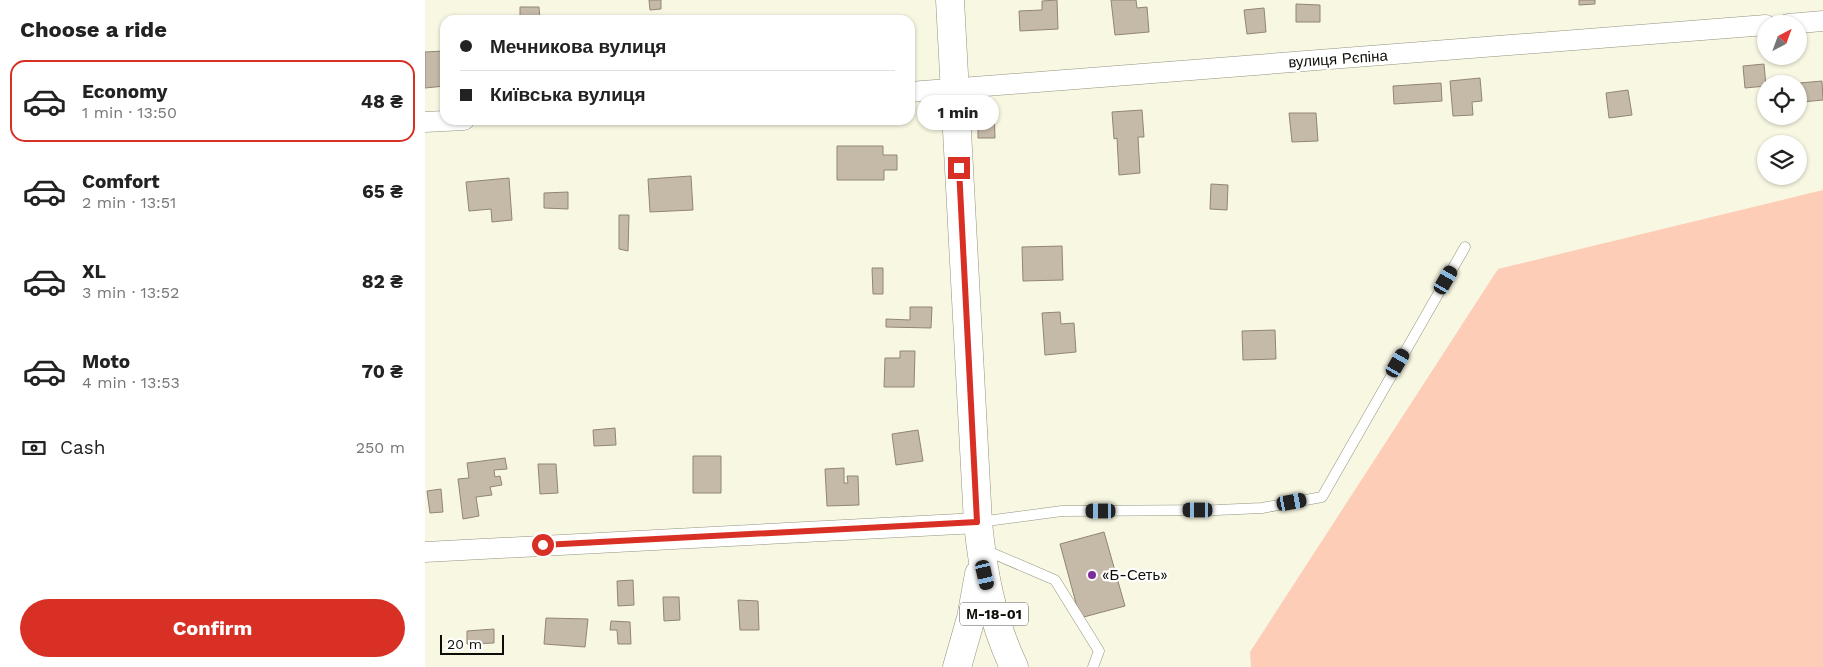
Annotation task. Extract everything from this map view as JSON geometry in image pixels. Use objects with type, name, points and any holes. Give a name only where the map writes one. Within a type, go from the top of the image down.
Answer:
[{"type":"highway","name":"М-18-01","points":[[950,0],[980,543],[997,626],[1014,667]]},
{"type":"highway","name":"М-18-01","points":[[957,667],[971,618],[980,543]]},
{"type":"street","points":[[1807,22],[1823,21]]},
{"type":"street","name":"вулиця Рєпіна","points":[[915,92],[1757,27]]},
{"type":"street","points":[[425,122],[440,121]]},
{"type":"street","points":[[425,552],[980,543]]},
{"type":"lane","points":[[980,543],[1062,511],[1262,508],[1322,496],[1465,246]]},
{"type":"lane","points":[[980,543],[1055,580],[1099,651],[1093,667]]},
{"type":"shaded area","points":[[1823,190],[1823,667],[1251,667],[1250,652],[1498,269]]},
{"type":"building","points":[[649,0],[661,0],[661,9],[650,10]]},
{"type":"building","points":[[1057,0],[1058,29],[1020,31],[1019,11],[1042,10],[1042,1]]},
{"type":"building","points":[[1111,0],[1136,0],[1137,8],[1147,7],[1149,32],[1115,35]]},
{"type":"building","points":[[1579,0],[1595,0],[1595,4],[1579,5]]},
{"type":"building","points":[[1296,4],[1320,5],[1320,22],[1296,22]]},
{"type":"building","points":[[520,7],[539,7],[540,15],[520,15]]},
{"type":"building","points":[[1264,8],[1266,32],[1247,34],[1244,10]]},
{"type":"building","points":[[440,51],[440,86],[425,88],[425,52]]},
{"type":"building","points":[[1764,65],[1765,75],[1757,75],[1757,87],[1745,88],[1743,66]]},
{"type":"building","points":[[1480,78],[1482,101],[1472,102],[1473,115],[1453,116],[1450,81]]},
{"type":"building","points":[[1822,81],[1823,100],[1807,102],[1807,82]]},
{"type":"building","points":[[1441,83],[1442,101],[1394,104],[1393,86]]},
{"type":"building","points":[[1628,90],[1632,115],[1609,118],[1606,93]]},
{"type":"building","points":[[978,106],[994,106],[995,138],[978,138]]},
{"type":"building","points":[[1142,110],[1144,137],[1138,137],[1140,173],[1119,175],[1117,138],[1114,139],[1112,112]]},
{"type":"building","points":[[1289,113],[1316,113],[1318,141],[1292,142]]},
{"type":"building","points":[[837,146],[883,146],[883,155],[897,155],[897,170],[884,170],[884,180],[837,180]]},
{"type":"building","points":[[691,176],[693,210],[650,212],[648,179]]},
{"type":"building","points":[[509,178],[512,220],[492,222],[491,209],[469,211],[466,182]]},
{"type":"building","points":[[1211,184],[1228,185],[1227,210],[1210,209]]},
{"type":"building","points":[[568,192],[568,209],[544,208],[544,193]]},
{"type":"building","points":[[619,215],[629,215],[628,251],[619,249]]},
{"type":"building","points":[[1062,246],[1063,280],[1023,281],[1022,247]]},
{"type":"building","points":[[872,268],[883,268],[883,294],[873,294]]},
{"type":"building","points":[[910,307],[932,307],[931,328],[886,327],[886,319],[910,320]]},
{"type":"building","points":[[1060,312],[1061,324],[1074,323],[1076,352],[1045,355],[1042,313]]},
{"type":"building","points":[[1275,330],[1276,359],[1243,360],[1242,331]]},
{"type":"building","points":[[900,351],[915,351],[914,387],[884,387],[885,358],[900,358]]},
{"type":"building","points":[[615,428],[616,445],[594,446],[593,430]]},
{"type":"building","points":[[918,430],[923,461],[896,465],[892,434]]},
{"type":"building","points":[[693,456],[721,456],[721,493],[693,493]]},
{"type":"building","points":[[505,458],[507,469],[494,470],[495,477],[500,476],[502,485],[490,487],[492,495],[476,497],[479,516],[463,519],[458,479],[469,478],[467,463]]},
{"type":"building","points":[[538,464],[556,464],[558,493],[540,494]]},
{"type":"building","points":[[844,468],[844,483],[848,483],[847,476],[858,476],[859,505],[827,506],[825,469]]},
{"type":"building","points":[[441,489],[443,512],[430,513],[427,491]]},
{"type":"building","name":"«Б-Сеть»","points":[[1104,532],[1125,606],[1080,618],[1060,544]]},
{"type":"building","points":[[633,580],[634,605],[618,606],[617,581]]},
{"type":"building","points":[[663,597],[679,597],[680,620],[664,621]]},
{"type":"building","points":[[738,600],[758,601],[759,630],[740,630]]},
{"type":"building","points":[[546,618],[588,619],[585,647],[544,644]]},
{"type":"building","points":[[611,621],[630,622],[631,644],[618,644],[617,630],[610,630]]},
{"type":"building","points":[[494,629],[494,643],[467,644],[467,631]]},
{"type":"place","name":"«Б-Сеть»","points":[[1092,575]]},
{"type":"route","points":[[543,545],[977,522],[959,168]]}]
